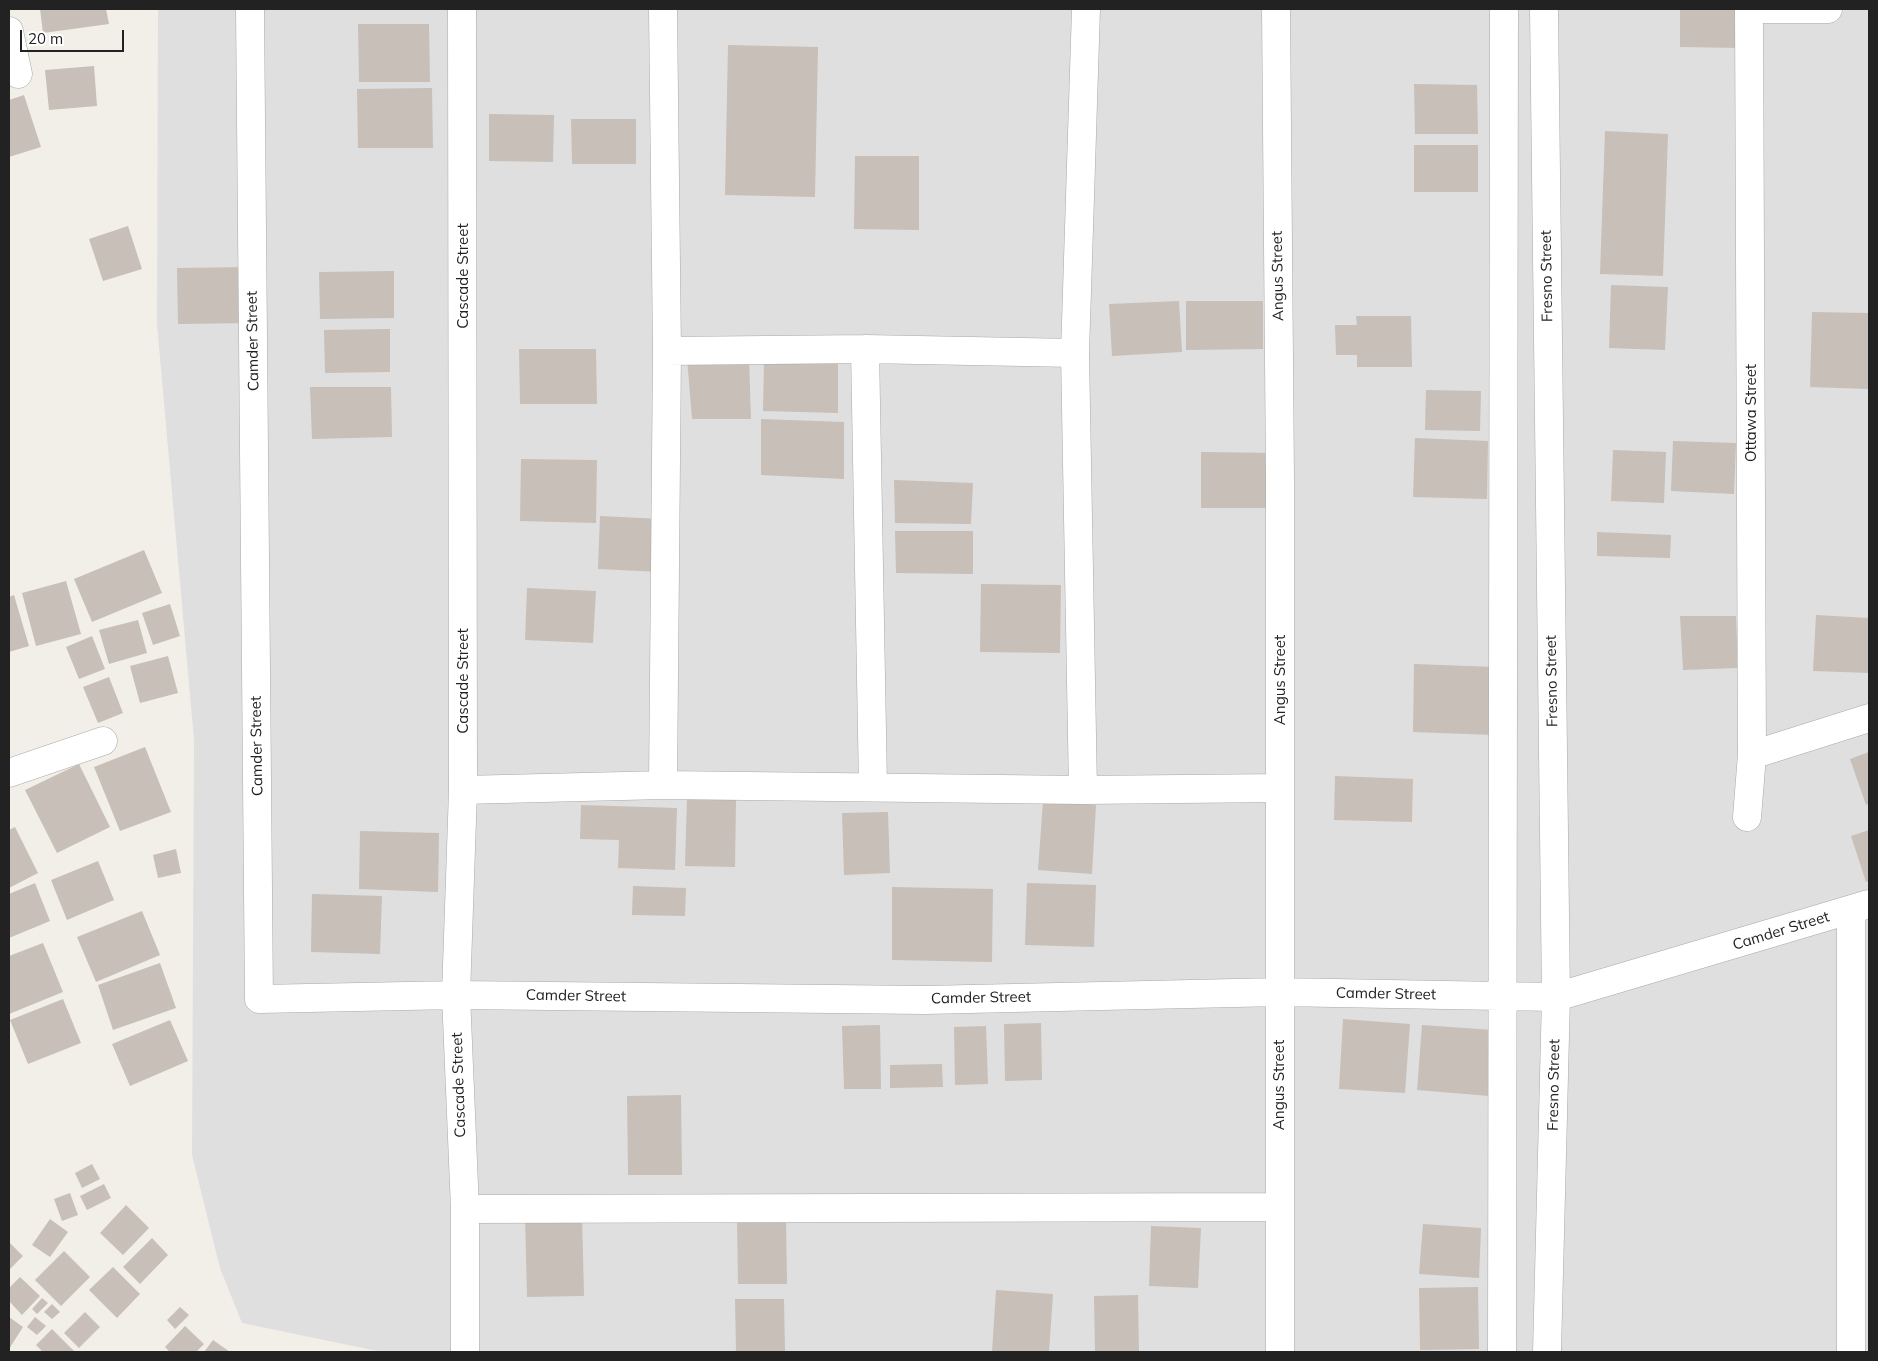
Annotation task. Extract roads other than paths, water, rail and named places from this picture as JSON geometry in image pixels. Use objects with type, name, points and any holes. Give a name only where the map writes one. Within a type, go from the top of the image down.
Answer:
[{"type":"street","name":"Camder Street","points":[[250,9],[259,999],[456,995],[925,1000],[1279,992],[1556,997],[1860,907]]},
{"type":"street","name":"Cascade Street","points":[[462,9],[463,790],[456,995],[465,1209],[465,1352]]},
{"type":"street","points":[[663,9],[667,351],[663,785]]},
{"type":"street","points":[[1083,790],[1075,353],[1086,9]]},
{"type":"street","name":"Angus Street","points":[[1276,9],[1280,479],[1278,1207],[1280,1352]]},
{"type":"street","points":[[1502,1352],[1504,9]]},
{"type":"street","name":"Fresno Street","points":[[1544,9],[1556,997],[1547,1352]]},
{"type":"street","points":[[1750,9],[1828,9]]},
{"type":"street","name":"Ottawa Street","points":[[1747,817],[1752,755],[1750,9]]},
{"type":"street","points":[[9,31],[18,74]]},
{"type":"street","points":[[667,351],[865,349],[1075,353]]},
{"type":"street","points":[[865,349],[873,787]]},
{"type":"street","points":[[1752,755],[1869,718]]},
{"type":"street","points":[[9,773],[103,741]]},
{"type":"street","points":[[463,790],[663,785],[1083,790],[1279,788]]},
{"type":"street","points":[[1851,1352],[1860,907]]},
{"type":"street","points":[[465,1209],[1278,1207]]}]
